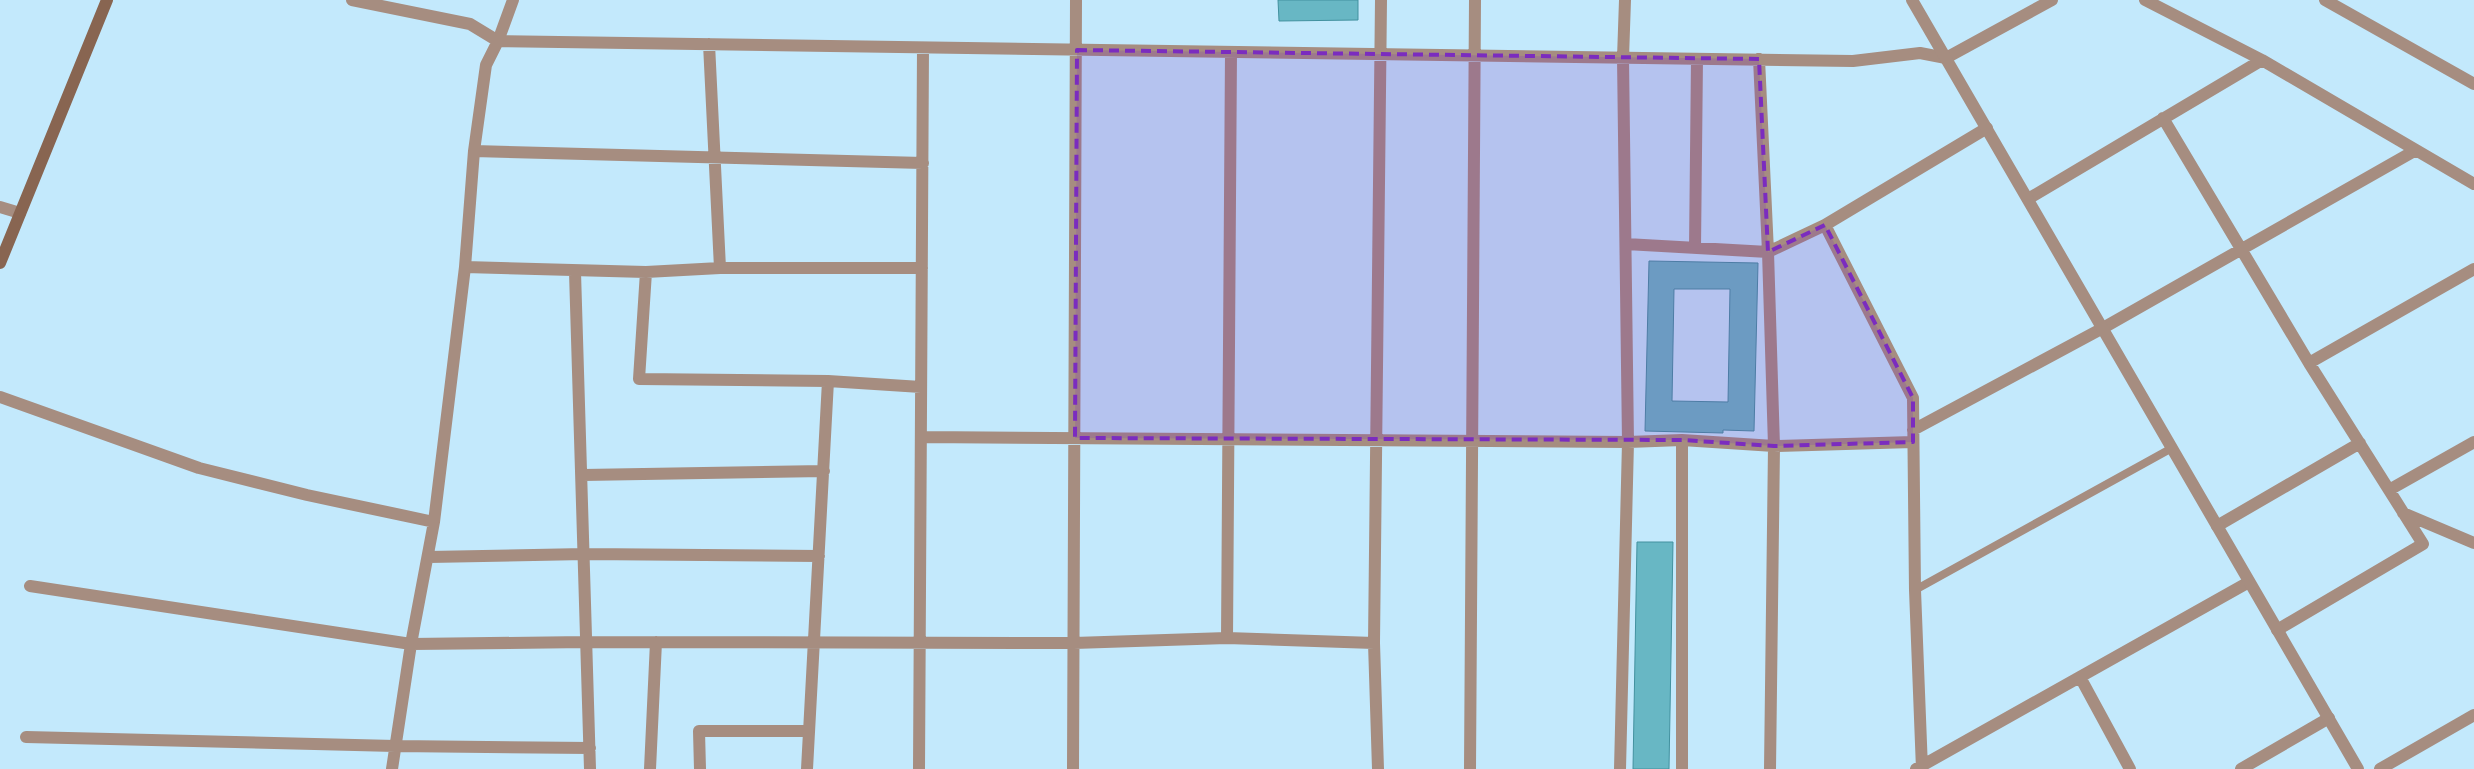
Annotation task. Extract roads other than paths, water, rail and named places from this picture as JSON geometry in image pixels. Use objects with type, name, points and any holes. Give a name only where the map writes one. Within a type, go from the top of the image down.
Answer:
[{"type":"main road","points":[[0,263],[107,0]]},
{"type":"street","points":[[352,0],[470,24],[498,41],[1853,61],[1920,53],[1946,58],[2052,0]]},
{"type":"street","points":[[392,769],[411,644],[429,557],[434,522],[465,267],[474,151],[486,65],[498,41],[513,0]]},
{"type":"street","points":[[1074,769],[1076,0]]},
{"type":"street","points":[[1378,769],[1374,643],[1381,0]]},
{"type":"street","points":[[1470,769],[1475,0]]},
{"type":"street","points":[[1620,769],[1628,442],[1623,58],[1625,0]]},
{"type":"street","points":[[1912,0],[2358,769]]},
{"type":"street","points":[[2144,0],[2262,60],[2474,184]]},
{"type":"street","points":[[2325,0],[2474,84]]},
{"type":"street","points":[[709,44],[720,268]]},
{"type":"street","points":[[919,769],[923,48]]},
{"type":"street","points":[[1227,638],[1230,52]]},
{"type":"street","points":[[1695,248],[1697,59]]},
{"type":"street","points":[[1759,60],[1768,252],[1774,446],[1770,769]]},
{"type":"street","points":[[2028,199],[2262,60]]},
{"type":"street","points":[[2163,118],[2309,363],[2423,544],[2277,630]]},
{"type":"street","points":[[1626,244],[1768,252],[1825,225],[1986,128]]},
{"type":"street","points":[[921,437],[1628,442],[1682,440],[1774,446],[1913,436],[2416,150]]},
{"type":"street","points":[[474,151],[923,163]]},
{"type":"street","points":[[0,207],[20,213]]},
{"type":"street","points":[[1825,225],[1912,398],[1920,768],[2250,582]]},
{"type":"street","points":[[465,267],[575,272],[646,272],[720,268],[922,268]]},
{"type":"street","points":[[2309,363],[2474,269]]},
{"type":"street","points":[[575,272],[583,475],[590,769]]},
{"type":"street","points":[[646,272],[639,379],[828,381],[921,387]]},
{"type":"street","points":[[807,769],[828,381]]},
{"type":"street","points":[[0,397],[198,468],[307,495],[434,522]]},
{"type":"street","points":[[1682,440],[1682,769]]},
{"type":"street","points":[[2389,490],[2474,442]]},
{"type":"street","points":[[2217,526],[2360,443]]},
{"type":"street","points":[[583,475],[824,471]]},
{"type":"street","points":[[2403,512],[2474,543]]},
{"type":"street","points":[[429,557],[585,554],[819,556]]},
{"type":"street","points":[[30,586],[411,644],[587,642],[814,644],[920,642],[1074,643],[1227,638],[1374,643]]},
{"type":"street","points":[[650,769],[656,642]]},
{"type":"street","points":[[2080,677],[2130,769]]},
{"type":"street","points":[[2380,769],[2474,715]]},
{"type":"street","points":[[2242,769],[2329,718]]},
{"type":"street","points":[[700,769],[699,731],[809,731]]},
{"type":"street","points":[[26,737],[395,746],[590,748]]},
{"type":"lane","points":[[1915,590],[2172,448]]}]
